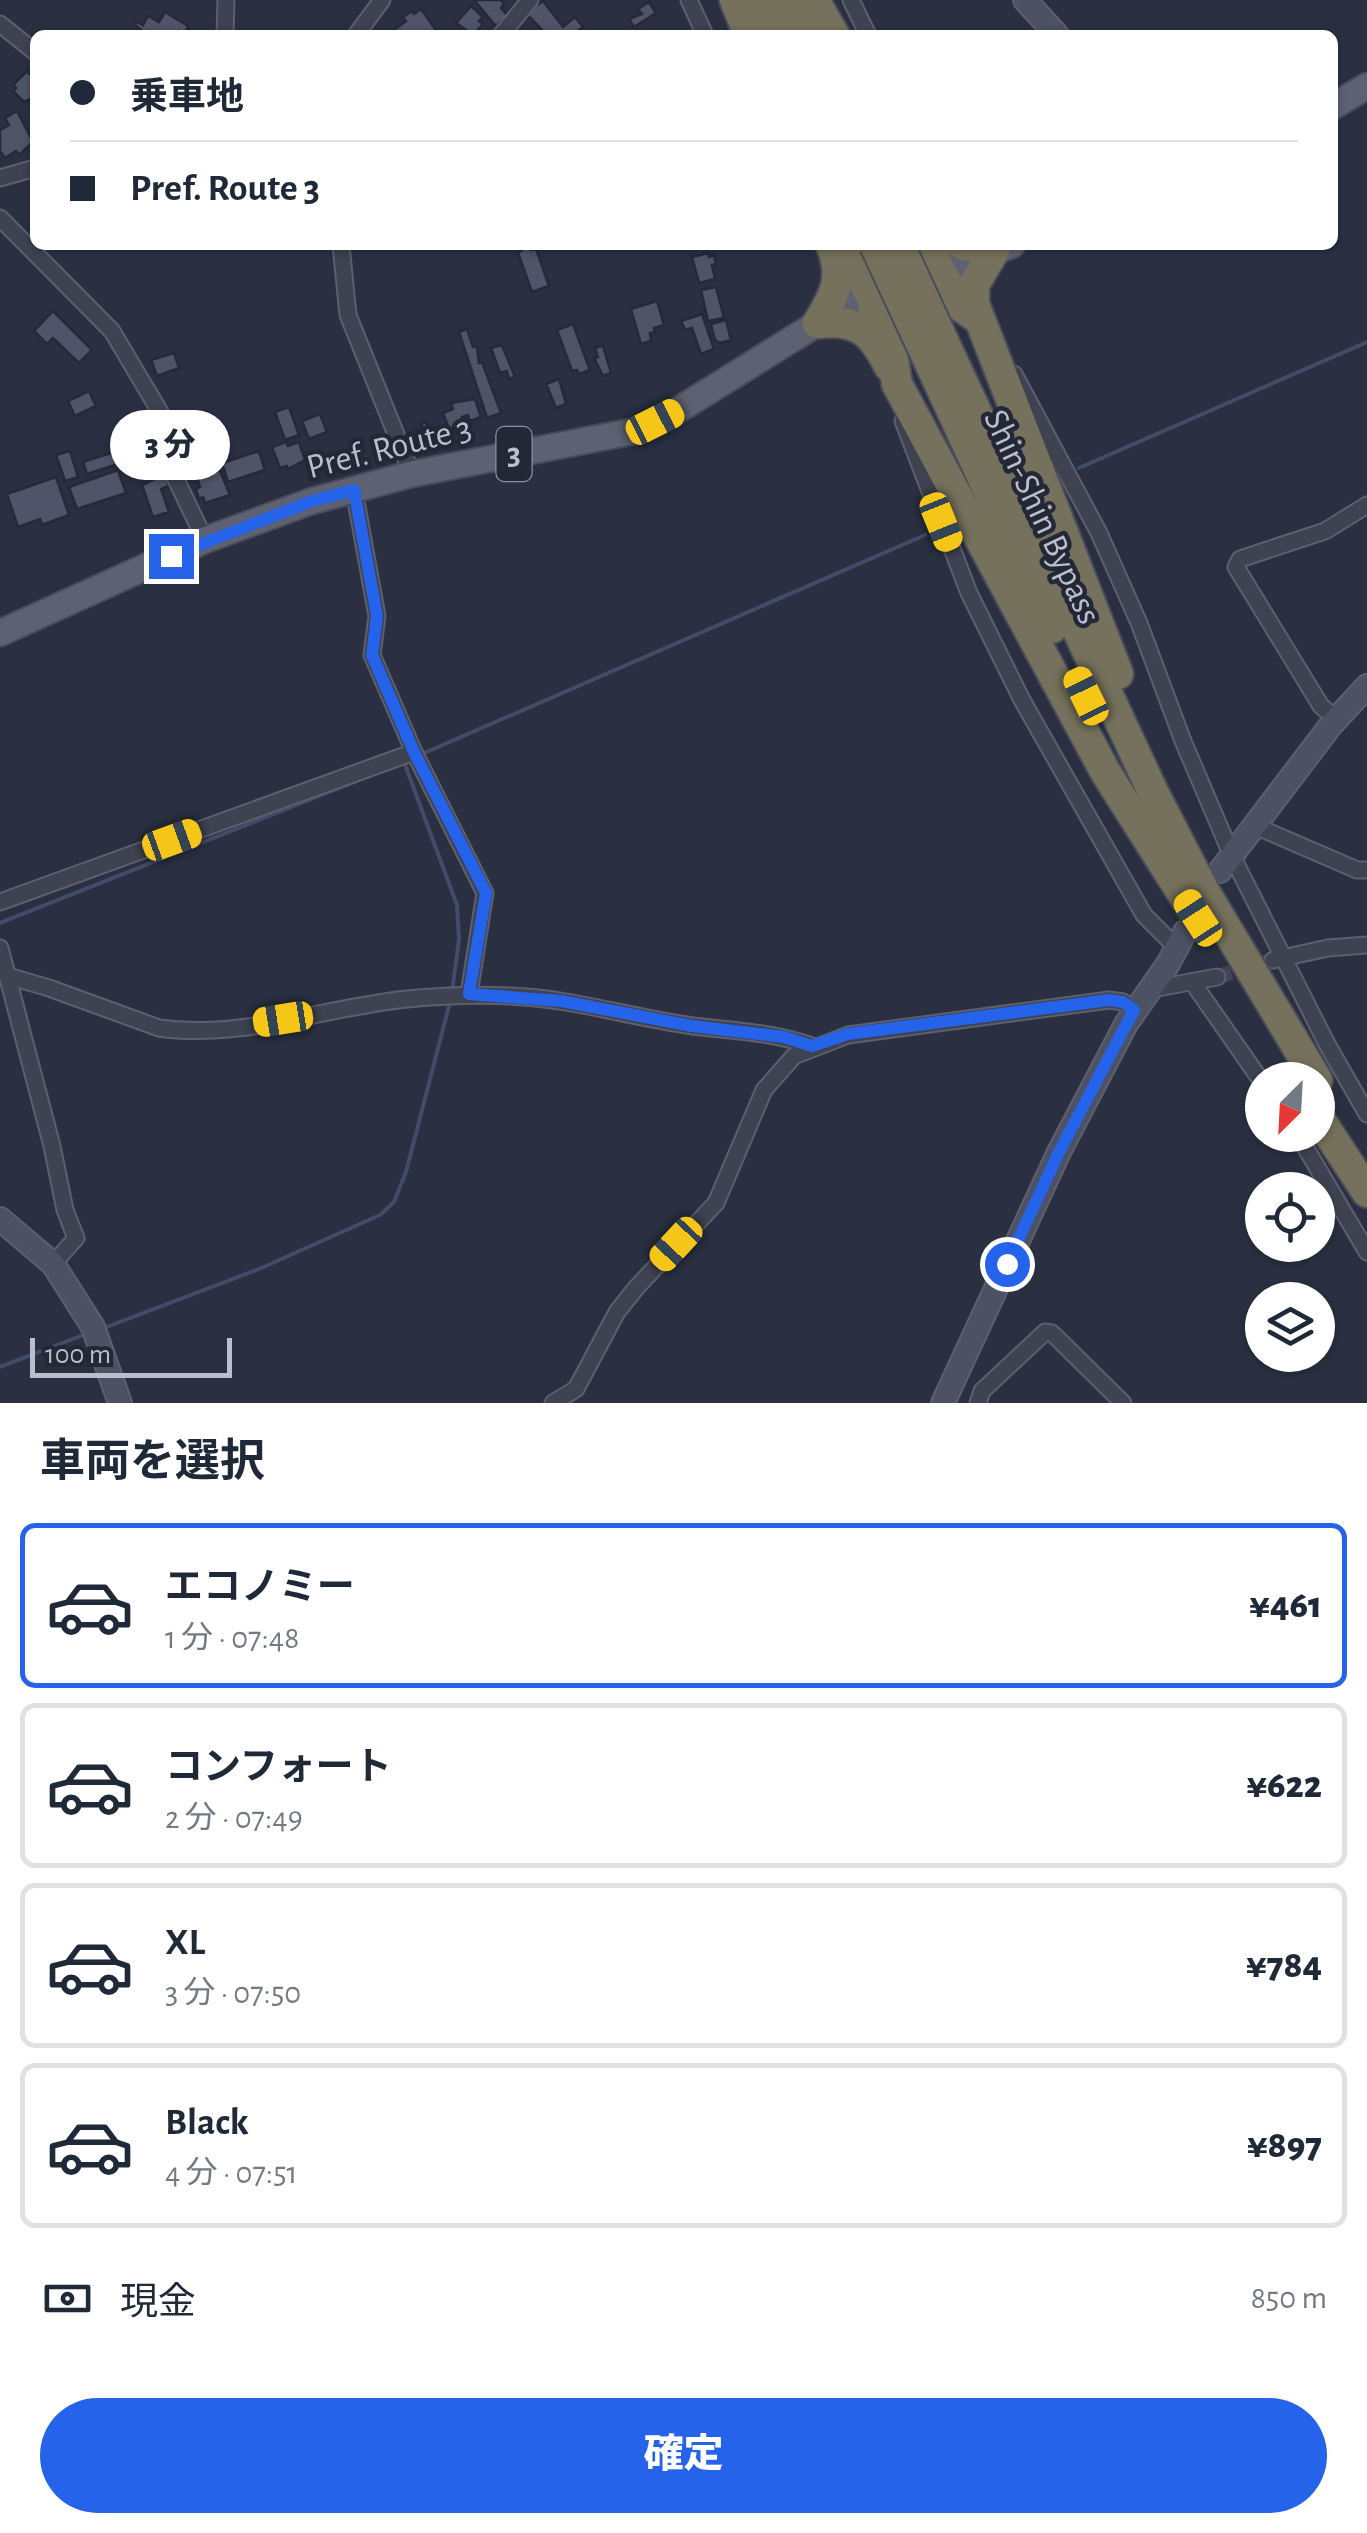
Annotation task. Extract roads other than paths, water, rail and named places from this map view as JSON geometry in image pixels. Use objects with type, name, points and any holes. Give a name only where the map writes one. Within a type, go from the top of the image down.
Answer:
[{"type":"highway","points":[[735,0],[747,30]]},
{"type":"highway","points":[[760,0],[774,30]]},
{"type":"highway","points":[[786,0],[801,30]]},
{"type":"highway","points":[[814,0],[831,30]]},
{"type":"highway","points":[[848,250],[871,295],[895,379]]},
{"type":"highway","points":[[818,322],[834,297],[848,250]]},
{"type":"highway","name":"Shin-Shin Bypass","points":[[849,250],[943,367]]},
{"type":"highway","points":[[850,250],[971,313]]},
{"type":"highway","name":"Shin-Shin Bypass","points":[[901,250],[943,367],[1134,797],[1305,1062]]},
{"type":"highway","points":[[895,379],[889,334],[915,250]]},
{"type":"highway","points":[[971,313],[974,285],[1001,250]]},
{"type":"highway","points":[[936,257],[996,356],[1202,902]]},
{"type":"highway","points":[[818,322],[842,320],[856,324],[871,338],[1106,773],[1202,902]]},
{"type":"highway","name":"Shin-Shin Bypass","points":[[1202,902],[1285,1062]]},
{"type":"highway","name":"Shin-Shin Bypass","points":[[1335,1107],[1367,1154]]},
{"type":"highway","points":[[1335,1143],[1367,1192]]},
{"type":"main road","points":[[1338,103],[1367,86]]},
{"type":"main road","name":"Pref. Route 3","points":[[0,633],[206,540],[312,501],[412,474],[635,431],[674,412],[818,322],[905,282],[936,257],[988,250]]},
{"type":"street","points":[[224,30],[226,0]]},
{"type":"street","points":[[360,30],[382,0]]},
{"type":"street","points":[[505,30],[530,0]]},
{"type":"street","points":[[689,0],[703,30]]},
{"type":"street","points":[[851,0],[866,30]]},
{"type":"street","points":[[1025,0],[1052,30]]},
{"type":"street","points":[[0,24],[30,48]]},
{"type":"street","points":[[0,178],[30,169]]},
{"type":"street","points":[[0,218],[30,248]]},
{"type":"street","points":[[32,250],[112,331],[160,412],[172,472],[206,540]]},
{"type":"street","points":[[342,250],[348,315],[412,474]]},
{"type":"street","points":[[996,356],[1004,358],[1011,368],[1098,533],[1139,622],[1183,741],[1202,902],[1278,960],[1367,1114]]},
{"type":"street","points":[[895,379],[896,405],[970,593],[1022,700],[1144,916],[1202,902]]},
{"type":"street","points":[[354,490],[377,616],[372,655],[414,752],[486,893],[469,994]]},
{"type":"street","points":[[1336,719],[1321,706],[1236,567],[1240,560],[1324,531],[1367,505]]},
{"type":"street","points":[[942,1403],[1059,1152],[1134,1010],[1152,989],[1202,902],[1253,825],[1336,719],[1363,699]]},
{"type":"street","points":[[0,902],[414,752]]},
{"type":"street","points":[[1253,825],[1357,870],[1367,870]]},
{"type":"street","points":[[1278,960],[1328,948],[1367,945]]},
{"type":"street","points":[[0,948],[52,1146],[64,1210],[76,1238],[53,1264]]},
{"type":"street","points":[[8,976],[177,1031],[215,1030],[404,1000],[469,994],[561,1001],[692,1026],[784,1037],[812,1046]]},
{"type":"street","points":[[1152,989],[1217,977]]},
{"type":"street","points":[[1193,983],[1248,1062]]},
{"type":"street","points":[[553,1403],[576,1389],[617,1312],[716,1203],[764,1090],[786,1064],[812,1046],[848,1034],[1109,1000],[1123,1002],[1134,1010]]},
{"type":"street","points":[[1308,1152],[1367,1252]]},
{"type":"street","points":[[0,1220],[53,1264],[93,1327],[120,1403]]},
{"type":"street","points":[[978,1403],[982,1391],[1045,1332],[1052,1333],[1123,1403]]},
{"type":"waterway","points":[[1079,468],[1367,342]]},
{"type":"waterway","points":[[422,754],[925,535]]},
{"type":"waterway","points":[[404,762],[457,905],[459,939],[452,992]]},
{"type":"waterway","points":[[0,923],[372,775]]},
{"type":"waterway","points":[[104,1328],[259,1269],[380,1215],[394,1202],[406,1172],[450,1002]]},
{"type":"waterway","points":[[0,1367],[86,1334]]},
{"type":"tunnel","points":[[1217,977],[1273,960]]}]
